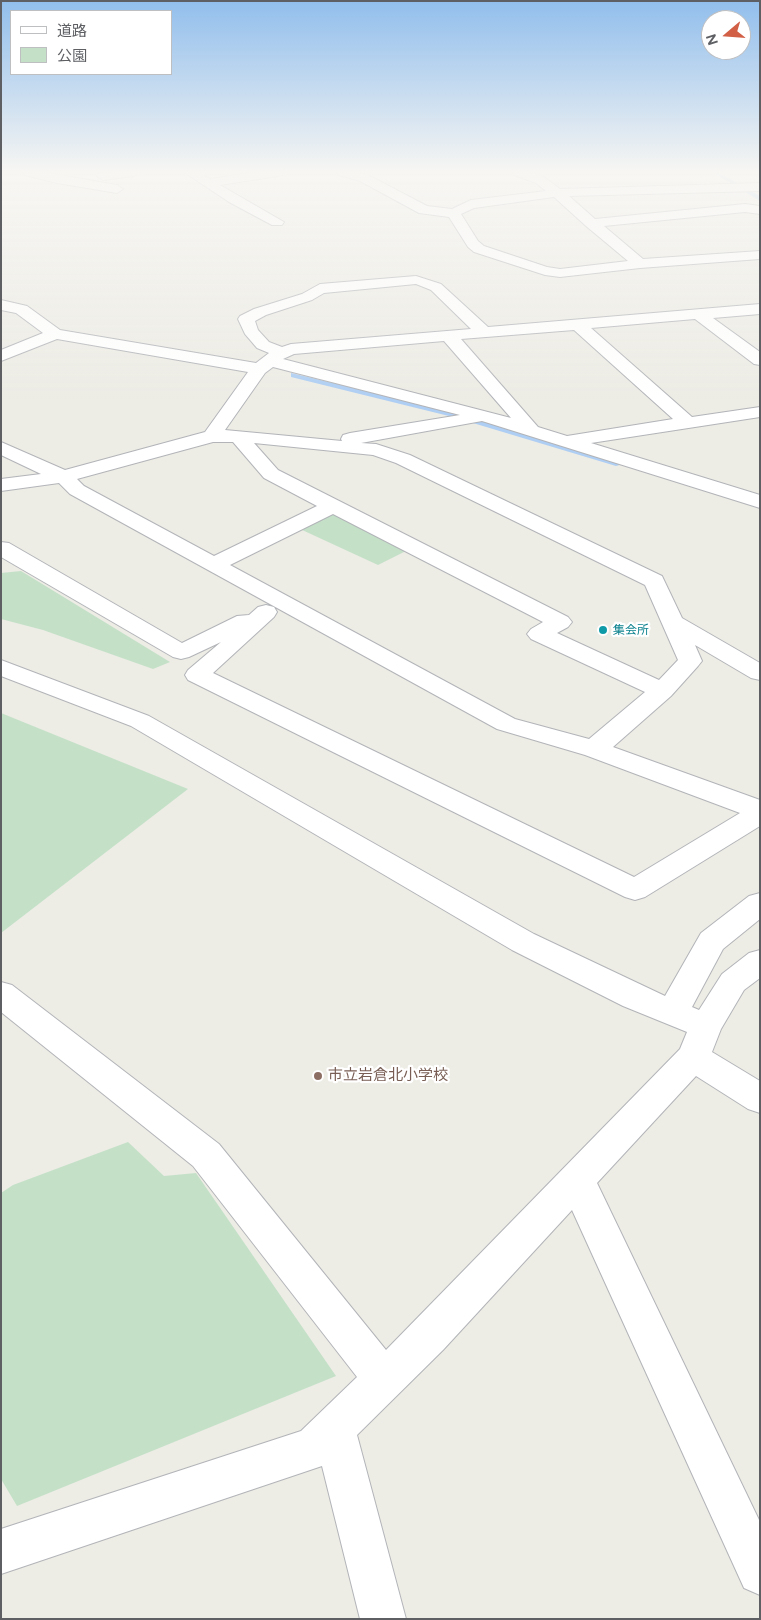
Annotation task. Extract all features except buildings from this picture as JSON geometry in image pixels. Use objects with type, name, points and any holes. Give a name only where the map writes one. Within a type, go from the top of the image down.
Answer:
[{"type":"street","points":[[477,248],[545,271],[560,274],[640,264],[760,255]]},
{"type":"street","points":[[620,248],[640,264]]},
{"type":"street","points":[[271,361],[263,345],[251,331],[246,319],[260,312],[307,297],[320,288],[416,280],[425,282],[436,287],[484,332]]},
{"type":"street","points":[[1,304],[21,310],[54,334],[271,361],[475,418],[567,441],[760,502]]},
{"type":"street","points":[[212,436],[271,361],[291,349],[760,309]]},
{"type":"street","points":[[698,314],[760,360]]},
{"type":"street","points":[[577,324],[688,423]]},
{"type":"street","points":[[1,356],[54,334]]},
{"type":"street","points":[[448,336],[532,431]]},
{"type":"street","points":[[567,441],[760,412]]},
{"type":"street","points":[[319,445],[475,418]]},
{"type":"street","points":[[1,485],[63,477],[212,436],[238,436],[376,450],[403,459],[654,581],[690,661],[662,691],[594,749]]},
{"type":"street","points":[[238,436],[271,474],[560,622],[539,634],[662,691]]},
{"type":"street","points":[[1,448],[63,477],[77,490],[215,564],[274,606],[506,724],[594,749],[760,811]]},
{"type":"street","points":[[215,564],[334,505]]},
{"type":"street","points":[[6,556],[181,652],[274,606]]},
{"type":"street","points":[[274,606],[197,675],[635,890],[760,811]]},
{"type":"street","points":[[672,622],[760,673]]},
{"type":"street","points":[[704,641],[725,629]]},
{"type":"street","points":[[5,668],[140,721],[522,942],[634,997],[691,1032],[760,1099]]},
{"type":"street","points":[[691,1032],[712,941],[760,903]]},
{"type":"street","points":[[1,1552],[314,1448],[429,1336],[577,1180],[691,1032],[733,982],[760,961]]},
{"type":"street","points":[[1,994],[206,1155],[384,1380]]},
{"type":"street","points":[[577,1180],[760,1572]]},
{"type":"street","points":[[334,1428],[383,1619]]},
{"type":"green space","points":[[335,511],[410,549],[378,565],[300,529]]},
{"type":"green space","points":[[21,571],[170,662],[153,669],[43,630],[1,619],[1,573]]},
{"type":"green space","points":[[1,713],[188,789],[1,933]]},
{"type":"green space","points":[[128,1142],[164,1176],[196,1173],[336,1376],[17,1506],[1,1479],[1,1193],[13,1185]]},
{"type":"waterway","points":[[294,375],[456,415],[619,464]]},
{"type":"place","name":"集会所","points":[[603,630]]},
{"type":"place","name":"市立岩倉北小学校","points":[[318,1076]]}]
